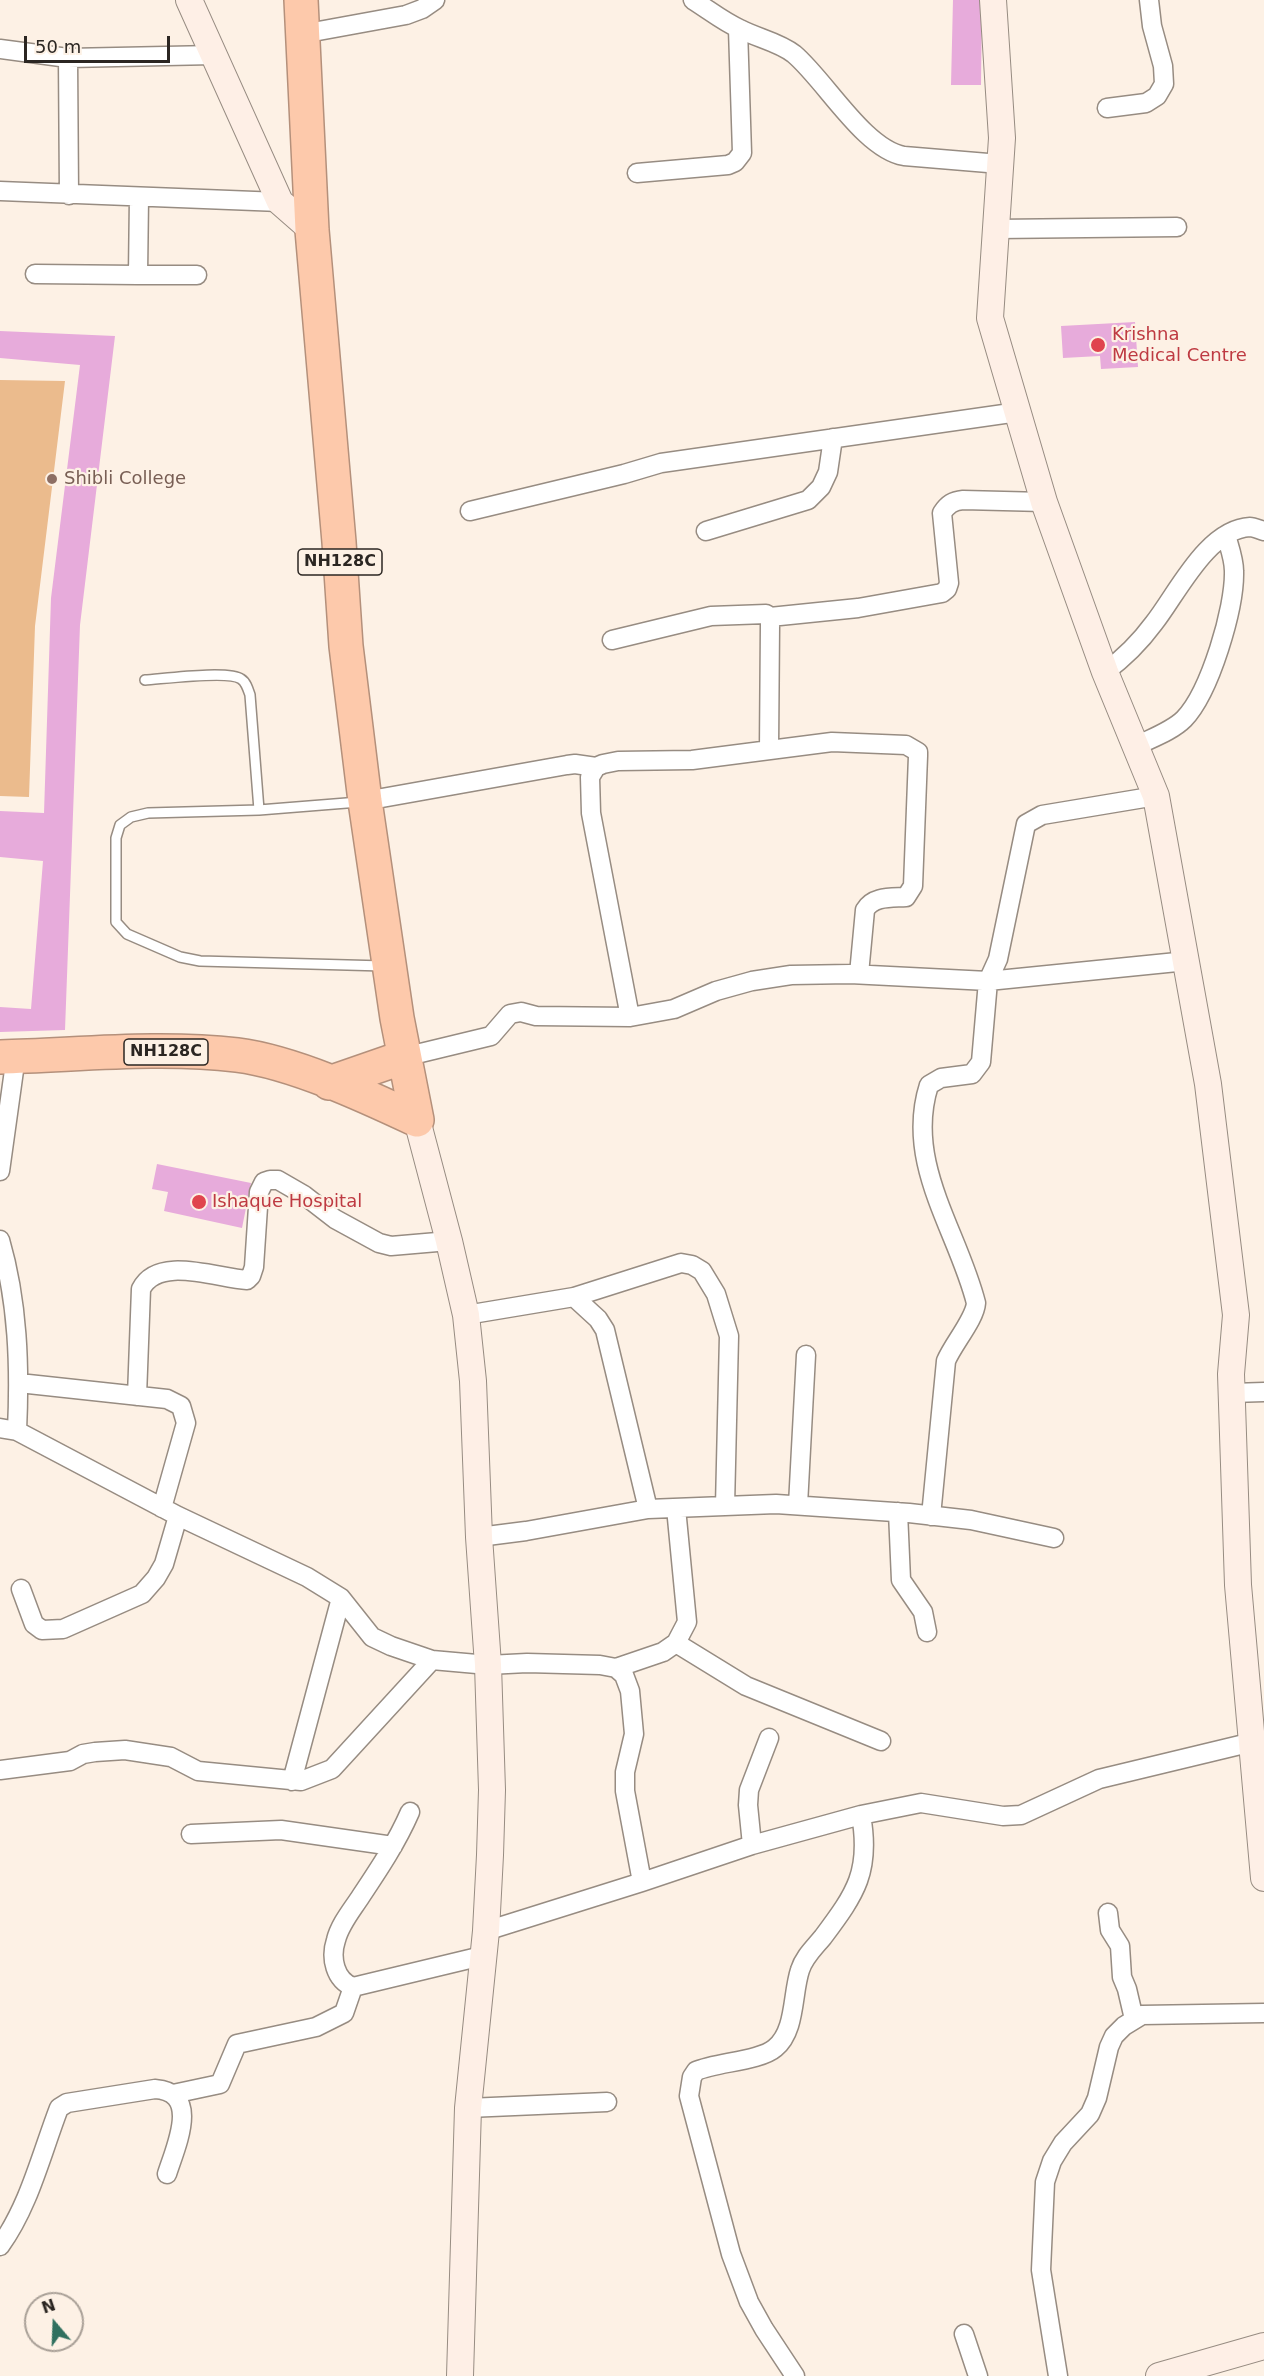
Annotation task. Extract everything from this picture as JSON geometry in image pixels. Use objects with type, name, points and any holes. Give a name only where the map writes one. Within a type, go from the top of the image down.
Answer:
[{"type":"highway","name":"NH128C","points":[[301,0],[312,230],[346,646],[365,801],[404,1057],[417,1120]]},
{"type":"highway","name":"NH128C","points":[[8,1057],[189,1052],[239,1055],[286,1067],[367,1097],[417,1120]]},
{"type":"highway","points":[[328,1083],[404,1057]]},
{"type":"street","points":[[189,0],[280,202],[312,230]]},
{"type":"street","points":[[302,34],[406,15],[422,9],[435,0]]},
{"type":"street","points":[[693,0],[738,29],[794,54],[872,139],[895,154],[1000,164]]},
{"type":"street","points":[[993,0],[1002,138],[990,318],[1044,502],[1105,672],[1156,796],[1209,1084],[1236,1315],[1231,1374],[1238,1585],[1257,1741],[1264,1878]]},
{"type":"street","points":[[1107,108],[1146,103],[1157,96],[1164,84],[1163,66],[1152,26],[1149,0]]},
{"type":"street","points":[[637,173],[728,165],[735,162],[742,153],[738,29]]},
{"type":"street","points":[[0,49],[68,58],[214,55]]},
{"type":"street","points":[[68,58],[69,195]]},
{"type":"street","points":[[0,191],[280,202]]},
{"type":"street","points":[[138,275],[139,197]]},
{"type":"street","points":[[996,229],[1177,227]]},
{"type":"street","points":[[35,274],[197,274]]},
{"type":"street","points":[[470,511],[661,463],[1018,412]]},
{"type":"street","points":[[706,531],[808,500],[821,487],[828,472],[833,438]]},
{"type":"street","points":[[612,640],[711,616],[758,612],[770,617],[858,608],[942,593],[947,589],[949,583],[942,513],[946,506],[953,501],[963,500],[1044,502]]},
{"type":"street","points":[[1105,672],[1126,657],[1155,623],[1203,554],[1226,535],[1250,527],[1264,531]]},
{"type":"street","points":[[1136,746],[1164,733],[1184,719],[1200,697],[1209,677],[1233,599],[1234,568],[1226,535]]},
{"type":"street","points":[[769,750],[770,617]]},
{"type":"street","points":[[365,801],[576,764],[596,767],[618,761],[692,760],[832,742],[906,745],[918,752],[913,886],[906,897],[884,899],[871,902],[867,906],[859,974]]},
{"type":"street","points":[[596,767],[590,777],[591,813],[630,1017]]},
{"type":"street","points":[[931,1516],[946,1361],[953,1345],[973,1316],[976,1303],[923,1152],[925,1097],[929,1085],[934,1081],[972,1074],[981,1062],[988,981],[998,959],[1026,824],[1042,815],[1156,796]]},
{"type":"street","points":[[404,1057],[475,1042],[491,1036],[510,1014],[521,1012],[536,1016],[630,1017],[674,1008],[716,991],[752,981],[792,975],[859,974],[988,981],[1187,961]]},
{"type":"street","points":[[0,1171],[8,1057]]},
{"type":"street","points":[[417,1120],[466,1315],[473,1381],[479,1537],[488,1665],[492,1790],[486,1931],[468,2108],[460,2376]]},
{"type":"street","points":[[137,1396],[141,1289],[145,1281],[160,1272],[174,1270],[247,1280],[254,1267],[260,1192],[264,1182],[278,1180],[304,1195],[335,1219],[379,1243],[391,1246],[449,1241]]},
{"type":"street","points":[[0,1240],[12,1295],[18,1344],[19,1383],[9,1429],[170,1512],[307,1577],[341,1598],[372,1637],[390,1647],[432,1660],[488,1665],[527,1663],[616,1668],[663,1652],[676,1643],[687,1622],[676,1508]]},
{"type":"street","points":[[466,1315],[574,1297],[681,1263],[692,1264],[702,1271],[716,1294],[729,1336],[726,1506]]},
{"type":"street","points":[[574,1297],[598,1319],[605,1330],[648,1509]]},
{"type":"street","points":[[798,1505],[806,1355]]},
{"type":"street","points":[[19,1383],[174,1401],[181,1407],[186,1424],[170,1512],[164,1564],[156,1578],[142,1594],[63,1629],[53,1631],[42,1630],[34,1624],[21,1589]]},
{"type":"street","points":[[1232,1393],[1264,1392]]},
{"type":"street","points":[[479,1537],[648,1509],[776,1504],[898,1512],[971,1520],[1054,1538]]},
{"type":"street","points":[[898,1512],[900,1581],[923,1612],[927,1632]]},
{"type":"street","points":[[292,1781],[341,1598]]},
{"type":"street","points":[[676,1643],[746,1686],[881,1741]]},
{"type":"street","points":[[0,1770],[70,1761],[83,1754],[95,1752],[125,1750],[171,1757],[198,1770],[292,1781],[310,1778],[332,1769],[432,1660]]},
{"type":"street","points":[[616,1668],[624,1675],[630,1691],[634,1734],[625,1772],[625,1791],[642,1882]]},
{"type":"street","points":[[752,1845],[748,1805],[749,1790],[769,1738]]},
{"type":"street","points":[[486,1931],[752,1845],[861,1815],[921,1803],[1003,1816],[1021,1815],[1099,1779],[1257,1741]]},
{"type":"street","points":[[410,1812],[393,1846],[339,1931],[333,1951],[341,1980],[353,1987],[482,1956]]},
{"type":"street","points":[[795,2376],[755,2314],[731,2254],[689,2096],[689,2087],[696,2071],[710,2065],[760,2055],[773,2050],[780,2043],[786,2033],[800,1971],[806,1958],[844,1908],[859,1879],[865,1848],[861,1815]]},
{"type":"street","points":[[191,1833],[281,1830],[393,1846]]},
{"type":"street","points":[[1108,1913],[1110,1930],[1119,1942],[1122,1977],[1134,2019]]},
{"type":"street","points":[[172,2094],[220,2084],[237,2044],[316,2027],[344,2013],[353,1987]]},
{"type":"street","points":[[1058,2376],[1041,2270],[1045,2182],[1052,2162],[1063,2144],[1090,2114],[1097,2098],[1109,2047],[1114,2036],[1124,2026],[1142,2015],[1264,2013]]},
{"type":"street","points":[[0,2246],[24,2206],[59,2108],[74,2101],[155,2089],[165,2090],[172,2094],[180,2103],[183,2113],[182,2128],[167,2174]]},
{"type":"street","points":[[468,2108],[607,2102]]},
{"type":"street","points":[[964,2334],[978,2376]]},
{"type":"street","points":[[1159,2376],[1264,2346]]},
{"type":"lane","points":[[145,680],[225,675],[239,677],[246,685],[250,695],[259,810]]},
{"type":"lane","points":[[365,801],[259,810],[147,813],[131,817],[120,825],[116,838],[116,922],[127,934],[180,957],[200,961],[390,966]]},
{"type":"shaded area","points":[[0,380],[65,381],[35,626],[29,797],[0,796]]},
{"type":"building","points":[[953,0],[982,0],[981,85],[951,85]]},
{"type":"building","points":[[1135,322],[1138,367],[1101,369],[1100,356],[1063,358],[1061,326]]},
{"type":"building","points":[[0,331],[115,336],[80,625],[65,1030],[0,1032],[0,1007],[31,1009],[43,861],[0,857],[0,811],[44,813],[51,598],[80,365],[0,358]]},
{"type":"building","points":[[157,1164],[251,1183],[242,1228],[164,1211],[168,1192],[152,1189]]},
{"type":"place","name":"Krishna Medical Centre","points":[[1098,345]]},
{"type":"place","name":"Shibli College","points":[[52,479]]},
{"type":"place","name":"Ishaque Hospital","points":[[199,1202]]}]
